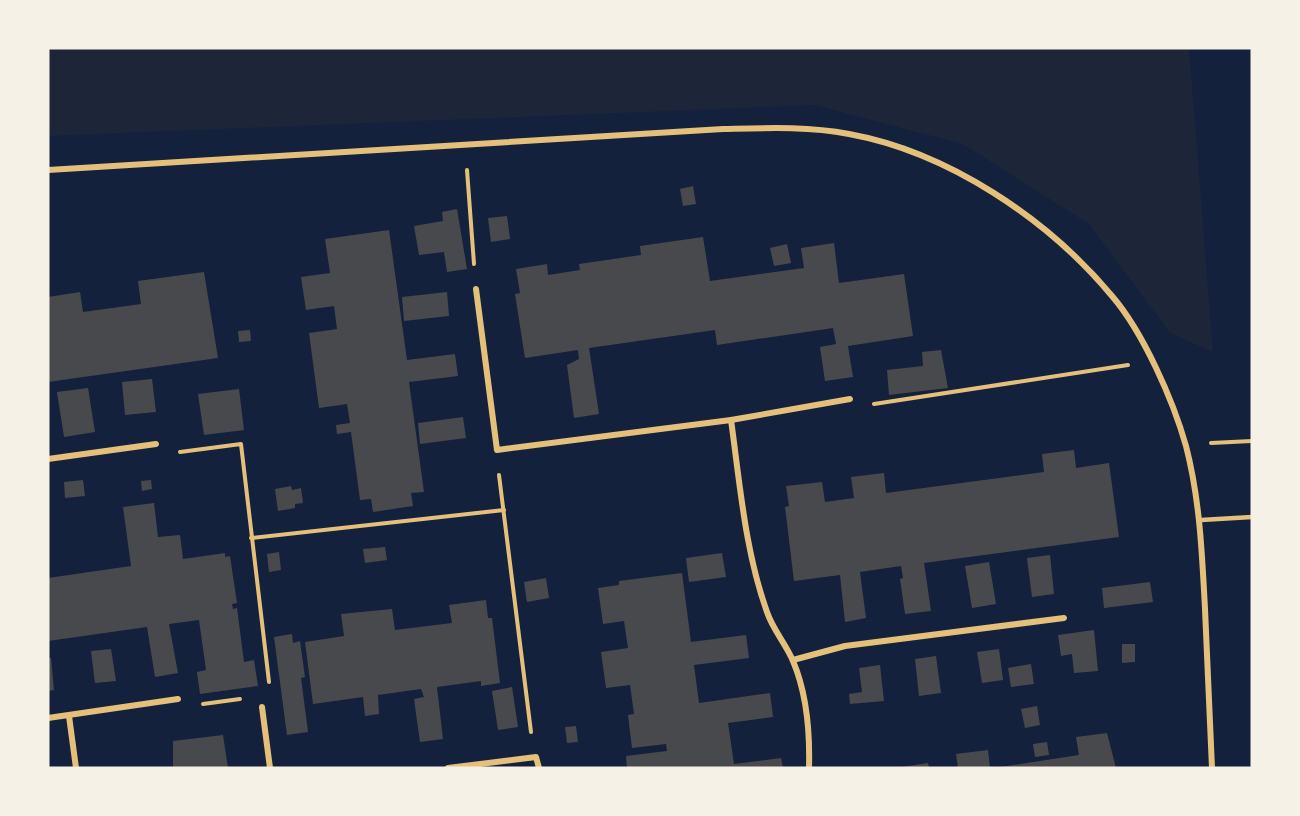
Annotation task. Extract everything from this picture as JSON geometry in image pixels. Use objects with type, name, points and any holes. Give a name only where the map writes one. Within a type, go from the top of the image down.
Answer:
[{"type":"street","points":[[48,170],[723,129],[798,128],[869,138],[948,168],[1000,197],[1058,239],[1113,297],[1153,361],[1185,445],[1201,520],[1212,768]]},
{"type":"street","points":[[476,289],[498,450],[731,420],[850,399]]},
{"type":"street","points":[[731,420],[750,554],[767,615],[793,660],[803,692],[810,743],[809,768]]},
{"type":"street","points":[[48,459],[156,444]]},
{"type":"street","points":[[793,660],[845,646],[1064,618]]},
{"type":"street","points":[[48,718],[178,699]]},
{"type":"street","points":[[262,707],[270,768]]},
{"type":"street","points":[[69,716],[76,768]]},
{"type":"street","points":[[448,768],[536,757],[539,768]]},
{"type":"lane","points":[[1201,520],[1252,517]]},
{"type":"path","points":[[465,145],[476,289]]},
{"type":"path","points":[[850,399],[878,405],[1153,361]]},
{"type":"path","points":[[1185,445],[1252,441]]},
{"type":"path","points":[[156,444],[160,454],[241,444],[270,695],[262,707]]},
{"type":"path","points":[[498,450],[536,757]]},
{"type":"path","points":[[250,537],[504,510]]},
{"type":"path","points":[[178,699],[182,707],[270,695]]},
{"type":"shaded area","points":[[48,48],[1189,48],[1213,352],[1170,333],[1089,224],[963,144],[814,105],[48,136]]},
{"type":"building","points":[[693,186],[696,204],[683,206],[680,189]]},
{"type":"building","points":[[457,209],[467,269],[447,272],[444,252],[419,255],[414,226],[443,221],[442,212]]},
{"type":"building","points":[[507,216],[510,239],[491,242],[488,218]]},
{"type":"building","points":[[389,230],[407,360],[455,354],[458,376],[409,382],[424,492],[411,493],[413,506],[373,512],[371,499],[360,500],[351,432],[337,434],[336,425],[350,423],[347,404],[319,408],[309,333],[337,329],[334,306],[306,310],[301,277],[330,273],[325,239]]},
{"type":"building","points":[[703,237],[710,281],[804,268],[801,248],[834,243],[839,283],[904,274],[913,336],[848,346],[853,377],[825,381],[820,347],[836,344],[833,328],[717,345],[715,330],[589,348],[599,414],[574,418],[567,365],[579,359],[578,350],[525,358],[515,294],[520,293],[516,269],[547,264],[548,275],[580,270],[579,264],[641,255],[640,246]]},
{"type":"building","points":[[787,244],[791,263],[774,266],[770,248]]},
{"type":"building","points":[[204,272],[218,358],[48,382],[48,297],[80,292],[83,312],[141,304],[138,281]]},
{"type":"building","points":[[447,292],[449,316],[404,321],[402,297]]},
{"type":"building","points":[[250,330],[251,341],[239,342],[238,331]]},
{"type":"building","points":[[941,350],[948,388],[889,395],[887,370],[923,366],[922,352]]},
{"type":"building","points":[[152,379],[156,412],[125,415],[122,382]]},
{"type":"building","points":[[88,388],[95,432],[64,437],[57,392]]},
{"type":"building","points":[[239,389],[244,430],[204,435],[198,394]]},
{"type":"building","points":[[463,417],[466,438],[420,444],[418,423]]},
{"type":"building","points":[[1074,450],[1076,468],[1109,463],[1119,537],[924,563],[931,611],[905,614],[900,579],[903,578],[901,566],[860,572],[866,618],[845,622],[840,575],[794,581],[785,507],[789,506],[786,486],[822,482],[825,502],[854,498],[851,477],[884,473],[886,493],[1044,472],[1042,454]]},
{"type":"building","points":[[83,480],[85,496],[65,498],[64,482]]},
{"type":"building","points":[[151,480],[152,489],[142,491],[141,481]]},
{"type":"building","points":[[291,486],[292,490],[301,488],[303,503],[295,504],[295,508],[278,511],[275,489]]},
{"type":"building","points":[[154,503],[158,537],[180,535],[183,559],[225,553],[225,557],[230,556],[237,603],[232,604],[233,609],[237,608],[244,662],[254,660],[258,686],[200,694],[197,672],[206,670],[199,620],[169,624],[178,673],[155,677],[147,627],[48,641],[48,578],[131,566],[123,507]]},
{"type":"building","points":[[385,547],[387,560],[365,563],[363,549]]},
{"type":"building","points":[[279,552],[281,570],[269,572],[267,554]]},
{"type":"building","points":[[722,553],[726,577],[689,582],[686,558]]},
{"type":"building","points":[[1050,555],[1054,594],[1032,597],[1027,558]]},
{"type":"building","points":[[989,562],[996,604],[972,608],[965,566]]},
{"type":"building","points":[[682,573],[691,642],[746,635],[749,658],[694,665],[699,703],[770,693],[773,717],[728,723],[734,764],[781,758],[783,768],[627,768],[626,756],[667,751],[666,744],[632,748],[628,715],[634,714],[630,685],[606,688],[601,652],[628,648],[624,621],[603,624],[598,588],[619,585],[619,581]]},
{"type":"building","points":[[546,578],[549,598],[527,602],[524,582]]},
{"type":"building","points":[[1150,582],[1153,602],[1104,608],[1102,588]]},
{"type":"building","points":[[486,600],[488,618],[492,618],[500,683],[481,686],[481,681],[437,687],[443,739],[420,742],[414,699],[424,697],[421,689],[378,695],[379,714],[365,716],[363,697],[313,704],[305,642],[344,636],[341,614],[392,609],[395,630],[452,623],[449,605]]},
{"type":"building","points":[[1094,630],[1098,671],[1074,673],[1072,654],[1061,656],[1058,635]]},
{"type":"building","points":[[292,634],[293,643],[300,641],[305,677],[301,678],[308,732],[287,735],[274,637]]},
{"type":"building","points":[[1122,644],[1135,644],[1135,662],[1122,663]]},
{"type":"building","points":[[111,649],[116,681],[95,683],[91,651]]},
{"type":"building","points":[[999,649],[1003,680],[982,683],[977,652]]},
{"type":"building","points":[[936,656],[941,693],[919,696],[915,659]]},
{"type":"building","points":[[48,658],[51,658],[54,690],[48,691]]},
{"type":"building","points":[[1031,664],[1034,684],[1011,687],[1008,668]]},
{"type":"building","points":[[880,665],[884,701],[850,704],[849,694],[862,692],[859,668]]},
{"type":"building","points":[[512,687],[518,727],[498,730],[492,691]]},
{"type":"building","points":[[1037,706],[1040,725],[1025,728],[1021,709]]},
{"type":"building","points":[[576,726],[578,742],[567,743],[565,727]]},
{"type":"building","points":[[1107,733],[1116,768],[994,768],[1079,755],[1076,737]]},
{"type":"building","points":[[223,735],[228,768],[173,768],[173,741]]},
{"type":"building","points":[[1047,742],[1049,755],[1035,757],[1033,744]]},
{"type":"building","points":[[988,750],[990,768],[958,768],[956,754]]},
{"type":"building","points":[[928,763],[929,768],[901,768],[901,767]]}]
